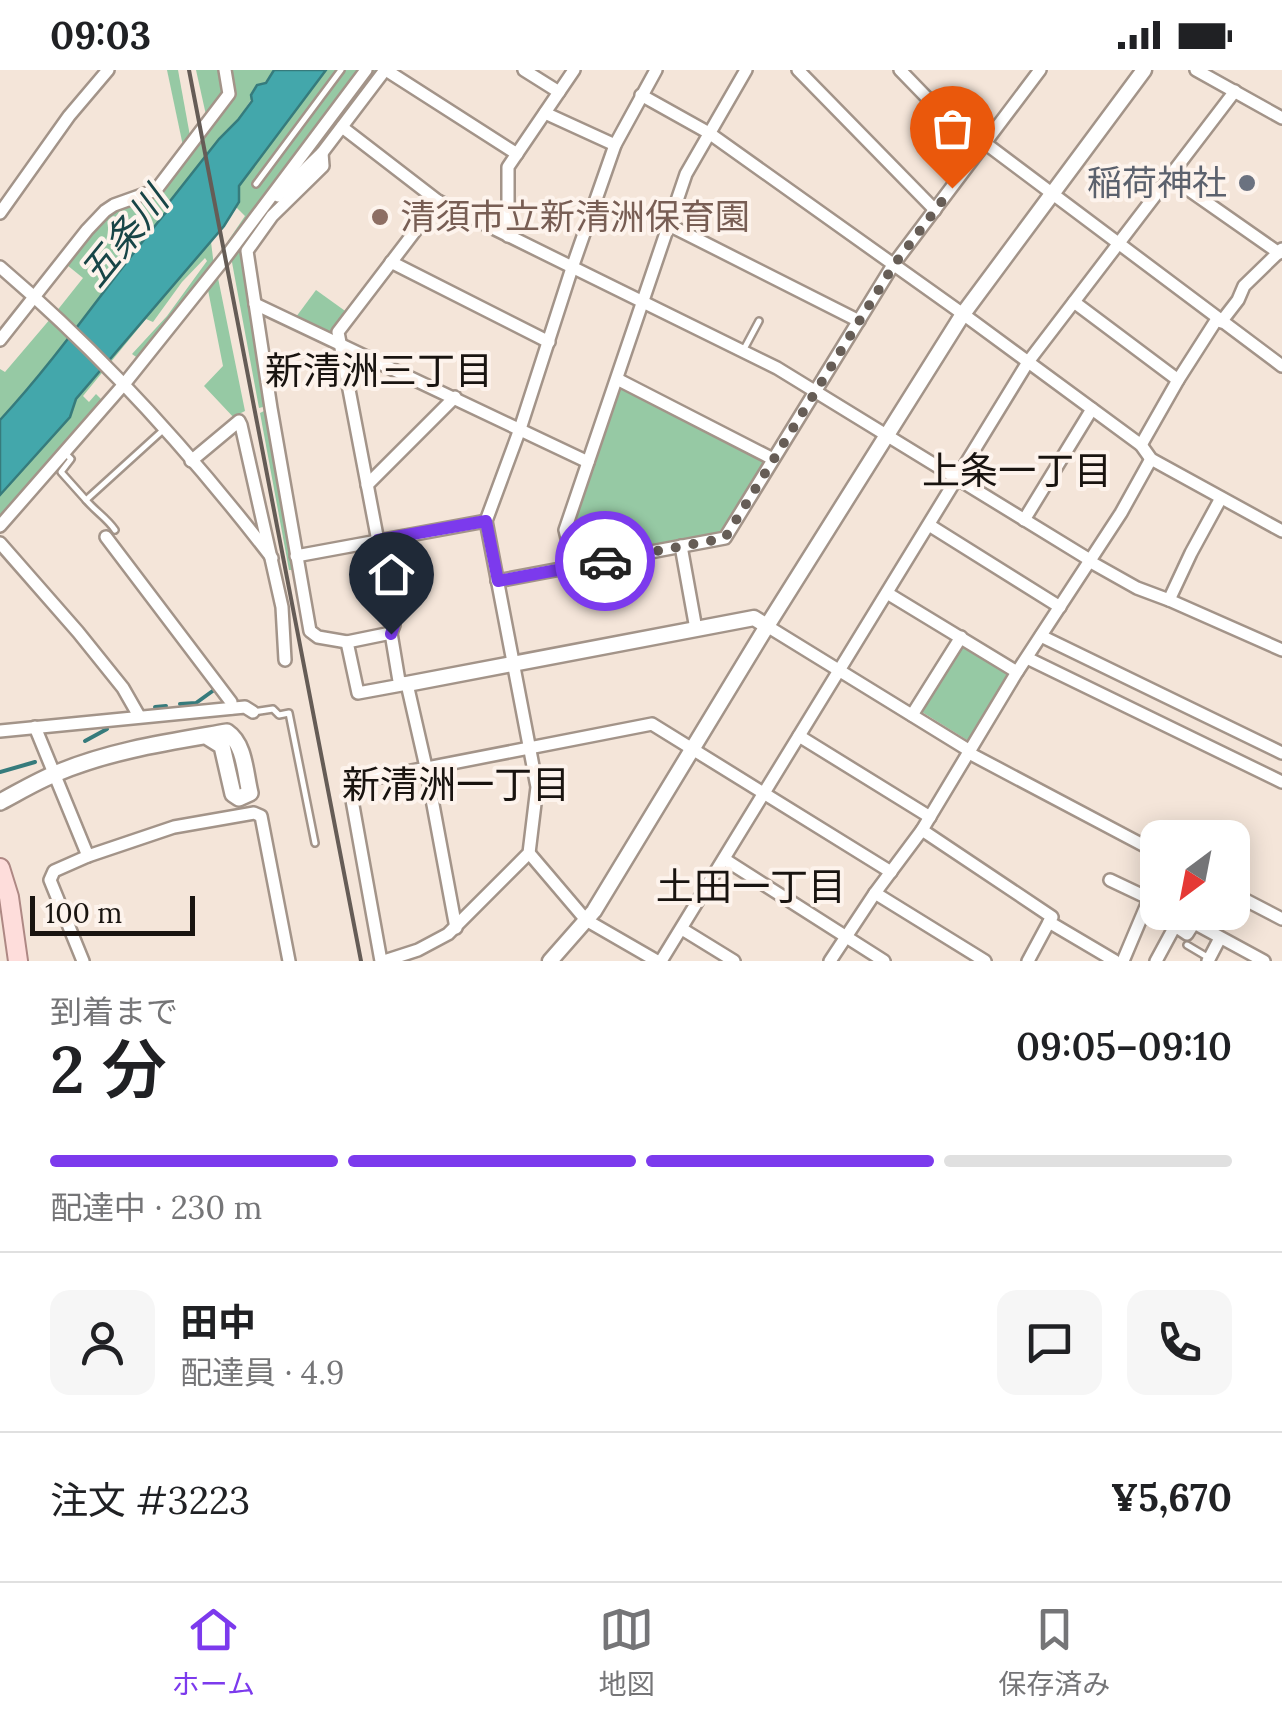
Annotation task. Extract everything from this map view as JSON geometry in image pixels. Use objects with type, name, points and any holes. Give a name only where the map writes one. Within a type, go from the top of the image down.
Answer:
[{"type":"main road","points":[[0,802],[54,774],[99,757],[206,736]]},
{"type":"main road","points":[[0,868],[9,897],[18,961]]},
{"type":"street","points":[[0,213],[69,116],[108,70]]},
{"type":"street","points":[[0,340],[38,299],[105,211],[156,190],[229,94],[225,70]]},
{"type":"street","points":[[0,526],[225,258],[366,70]]},
{"type":"street","points":[[265,203],[279,195],[322,153],[385,70],[517,154]]},
{"type":"street","points":[[524,70],[559,92]]},
{"type":"street","points":[[508,236],[508,167],[574,70]]},
{"type":"street","points":[[656,70],[615,145],[486,521],[512,664],[530,748],[538,786],[529,853],[448,934],[418,950],[383,961],[350,789],[355,782],[426,767],[530,748],[652,724],[891,872]]},
{"type":"street","points":[[574,566],[565,530],[686,174],[746,70]]},
{"type":"street","points":[[798,70],[935,210]]},
{"type":"street","points":[[900,70],[933,104],[1282,366]]},
{"type":"street","points":[[550,961],[594,911],[963,314],[1144,70]]},
{"type":"street","points":[[1196,70],[1282,118]]},
{"type":"street","points":[[498,581],[725,538],[894,265],[1034,72]]},
{"type":"street","points":[[529,853],[586,920],[659,961],[1028,362],[1234,91]]},
{"type":"street","points":[[640,95],[709,133],[1142,445],[1151,459],[1282,532]]},
{"type":"street","points":[[545,113],[615,145]]},
{"type":"street","points":[[342,127],[438,201],[816,390],[1136,588],[1282,650]]},
{"type":"street","points":[[322,153],[323,166],[272,216],[247,251],[310,632],[346,642],[391,634]]},
{"type":"street","points":[[1142,445],[1178,380],[1219,321],[1238,300],[1244,286],[1280,251],[1169,176]]},
{"type":"street","points":[[406,684],[398,681],[391,634],[394,625],[338,332],[438,201]]},
{"type":"street","points":[[670,225],[859,320]]},
{"type":"street","points":[[391,262],[549,342]]},
{"type":"street","points":[[0,266],[122,380],[272,558]]},
{"type":"street","points":[[1074,302],[1178,380]]},
{"type":"street","points":[[255,304],[588,462]]},
{"type":"street","points":[[617,380],[773,459]]},
{"type":"street","points":[[367,485],[454,397]]},
{"type":"street","points":[[1024,520],[1092,409]]},
{"type":"street","points":[[192,460],[238,421],[242,425],[282,608],[285,660]]},
{"type":"street","points":[[830,961],[922,830],[1151,459]]},
{"type":"street","points":[[1170,600],[1221,498]]},
{"type":"street","points":[[296,556],[486,521]]},
{"type":"street","points":[[929,526],[1060,607]]},
{"type":"street","points":[[111,534],[232,708]]},
{"type":"street","points":[[0,543],[123,688],[139,716]]},
{"type":"street","points":[[680,546],[696,629]]},
{"type":"street","points":[[888,593],[1017,672]]},
{"type":"street","points":[[346,642],[358,693],[754,618],[969,752],[1140,844]]},
{"type":"street","points":[[1042,636],[1282,753]]},
{"type":"street","points":[[912,715],[961,637]]},
{"type":"street","points":[[1027,658],[1282,782]]},
{"type":"street","points":[[406,684],[456,928]]},
{"type":"street","points":[[0,730],[246,707],[253,712]]},
{"type":"street","points":[[35,727],[88,856]]},
{"type":"street","points":[[799,736],[930,817]]},
{"type":"street","points":[[83,961],[50,880],[54,871],[174,827],[254,813],[261,816],[289,961]]},
{"type":"street","points":[[922,830],[1052,917],[1028,961]]},
{"type":"street","points":[[724,859],[884,961]]},
{"type":"street","points":[[1110,880],[1140,894]]},
{"type":"street","points":[[876,892],[985,961]]},
{"type":"street","points":[[1250,903],[1282,920]]},
{"type":"street","points":[[1123,961],[1140,918]]},
{"type":"street","points":[[1050,922],[1115,961]]},
{"type":"street","points":[[682,929],[734,961]]},
{"type":"street","points":[[1156,961],[1173,930]]},
{"type":"street","points":[[1210,930],[1264,961]]},
{"type":"street","points":[[1208,959],[1220,938]]},
{"type":"lane","points":[[256,184],[341,70]]},
{"type":"lane","points":[[743,351],[759,321]]},
{"type":"lane","points":[[86,500],[164,429]]},
{"type":"lane","points":[[65,453],[71,458],[61,472],[108,519],[111,534]]},
{"type":"lane","points":[[253,712],[273,708],[279,715],[289,713],[315,844]]},
{"type":"lane","points":[[1187,944],[1208,959]]},
{"type":"green space","points":[[167,70],[178,70],[190,136],[183,146]]},
{"type":"green space","points":[[196,70],[220,70],[223,94],[206,115]]},
{"type":"green space","points":[[231,70],[274,70],[238,120],[167,204],[167,211],[76,330],[56,312],[83,278],[67,265],[110,211],[158,194],[234,96]]},
{"type":"green space","points":[[326,70],[338,70],[255,186],[344,70],[361,70],[229,248],[228,241],[245,216],[236,207],[238,186]]},
{"type":"green space","points":[[371,70],[379,70],[314,154],[282,188]]},
{"type":"green space","points":[[267,210],[270,212],[242,248],[266,403],[259,408],[231,257]]},
{"type":"green space","points":[[211,242],[214,266],[139,359],[132,354],[167,316],[207,261],[205,258],[153,322],[146,319],[83,396],[89,402],[96,394],[104,402],[0,520],[0,495],[70,418],[76,399]]},
{"type":"green space","points":[[217,273],[245,411],[236,420],[204,386],[223,366],[207,285]]},
{"type":"green space","points":[[316,290],[348,313],[333,332],[296,317]]},
{"type":"green space","points":[[51,318],[71,337],[0,420],[0,369],[5,372]]},
{"type":"green space","points":[[624,388],[763,458],[766,463],[722,533],[583,560],[578,558],[572,531],[620,390]]},
{"type":"green space","points":[[260,413],[267,413],[292,570]]},
{"type":"green space","points":[[964,646],[1006,671],[1007,677],[967,740],[922,712],[959,647]]},
{"type":"water","points":[[274,70],[326,70],[239,186],[239,202],[224,226],[76,399],[70,417],[0,495],[0,420],[65,343],[219,139],[238,120],[252,101],[257,85],[266,83]]},
{"type":"waterway","points":[[180,704],[196,703],[214,690]]},
{"type":"waterway","points":[[155,707],[166,706]]},
{"type":"waterway","points":[[85,741],[107,729]]},
{"type":"waterway","points":[[0,772],[35,762]]},
{"type":"railway","points":[[189,70],[361,961]]},
{"type":"way so far","points":[[605,561],[725,538],[894,265],[952,188]]},
{"type":"place","name":"稲荷神社","points":[[1247,183]]},
{"type":"place","name":"清須市立新清洲保育園","points":[[380,217]]},
{"type":"district","name":"新清洲三丁目","points":[[379,371]]},
{"type":"district","name":"上条一丁目","points":[[1017,471]]},
{"type":"district","name":"新清洲一丁目","points":[[456,785]]},
{"type":"district","name":"土田一丁目","points":[[751,887]]},
{"type":"route","points":[[391,634],[394,625],[378,540],[486,521],[498,581],[605,561]]},
{"type":"water label","name":"五条川","points":[[124,237]]}]
